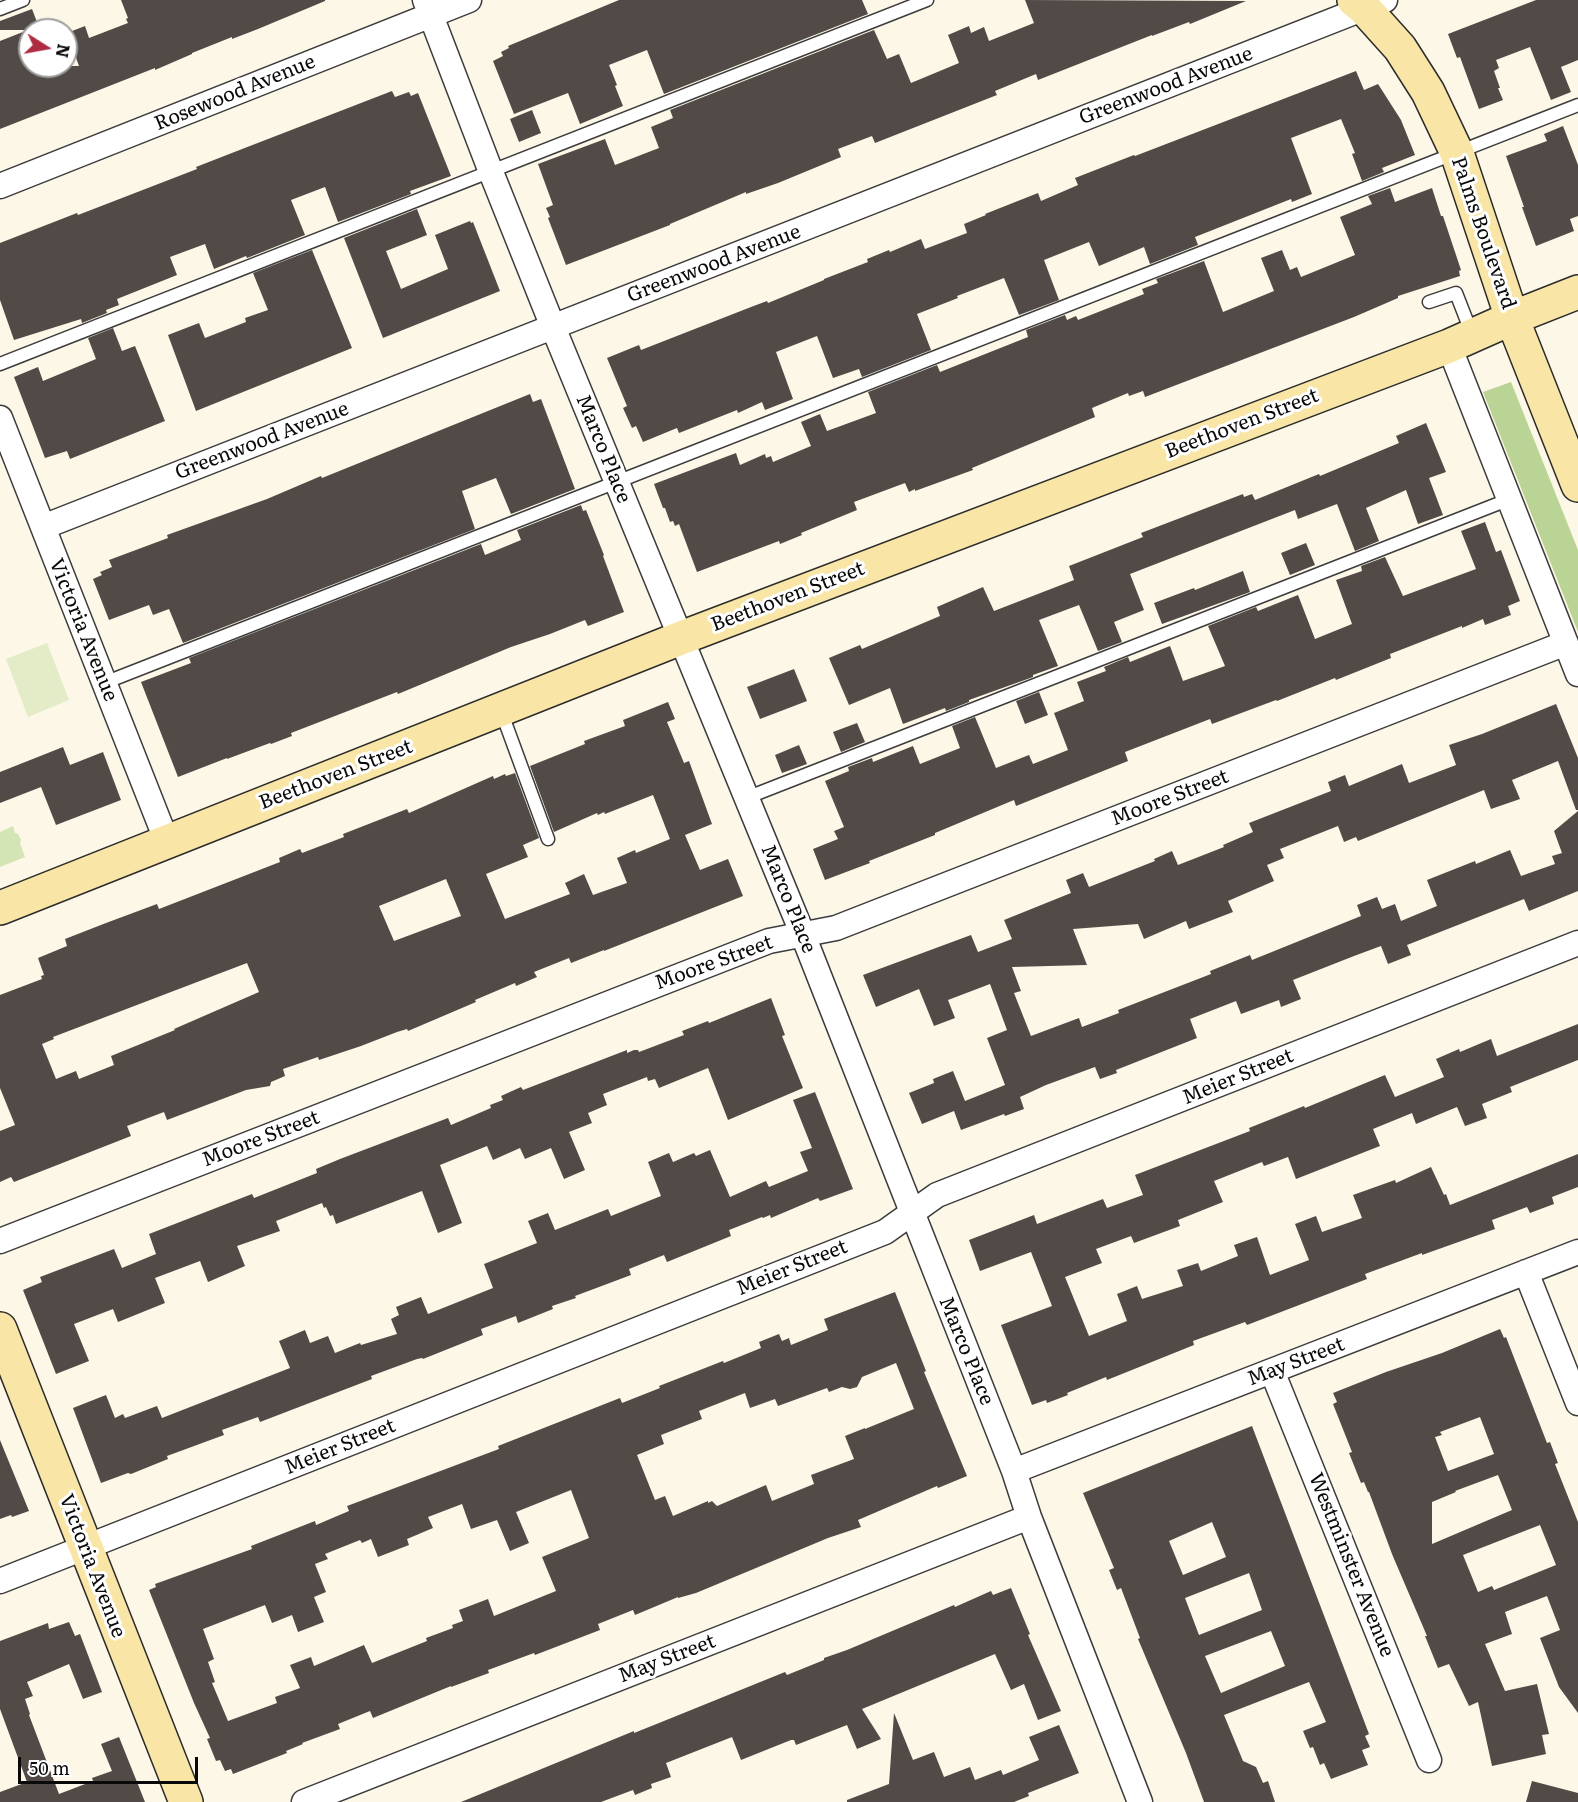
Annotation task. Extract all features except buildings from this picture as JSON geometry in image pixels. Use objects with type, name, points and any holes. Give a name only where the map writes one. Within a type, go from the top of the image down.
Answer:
[{"type":"street","name":"Rosewood Avenue","points":[[0,186],[428,7],[469,0]]},
{"type":"street","name":"Palms Boulevard","points":[[1368,3],[1428,92],[1457,153],[1512,318],[1578,485]]},
{"type":"street","name":"Greenwood Avenue","points":[[43,527],[1368,3]]},
{"type":"street","name":"Marco Place","points":[[428,7],[553,327],[803,935],[1014,1471],[1029,1517],[1140,1802]]},
{"type":"street","name":"Beethoven Street","points":[[0,908],[681,638],[1461,340],[1578,292]]},
{"type":"street","points":[[1461,340],[1510,499],[1578,674]]},
{"type":"street","name":"Victoria Avenue","points":[[0,418],[167,842]]},
{"type":"street","name":"Moore Street","points":[[0,1241],[769,940],[836,928],[1566,643]]},
{"type":"street","name":"Meier Street","points":[[0,1581],[885,1232],[938,1196],[1578,943]]},
{"type":"street","name":"May Street","points":[[1014,1471],[1578,1251]]},
{"type":"street","points":[[1526,1272],[1578,1403]]},
{"type":"street","name":"Victoria Avenue","points":[[0,1329],[186,1802]]},
{"type":"street","name":"Westminster Avenue","points":[[1272,1371],[1429,1760]]},
{"type":"street","name":"May Street","points":[[304,1802],[1029,1517]]},
{"type":"lane","points":[[0,9],[23,0]]},
{"type":"lane","points":[[0,364],[927,0]]},
{"type":"lane","points":[[104,683],[1578,105]]},
{"type":"lane","points":[[1429,302],[1456,293],[1461,340]]},
{"type":"lane","points":[[746,798],[1510,499]]},
{"type":"lane","points":[[501,711],[548,839]]},
{"type":"green space","points":[[1511,382],[1578,550],[1578,632],[1483,392]]},
{"type":"green space","points":[[47,643],[69,700],[28,717],[6,659]]},
{"type":"green space","points":[[13,826],[21,840],[25,857],[0,867],[0,832]]}]
